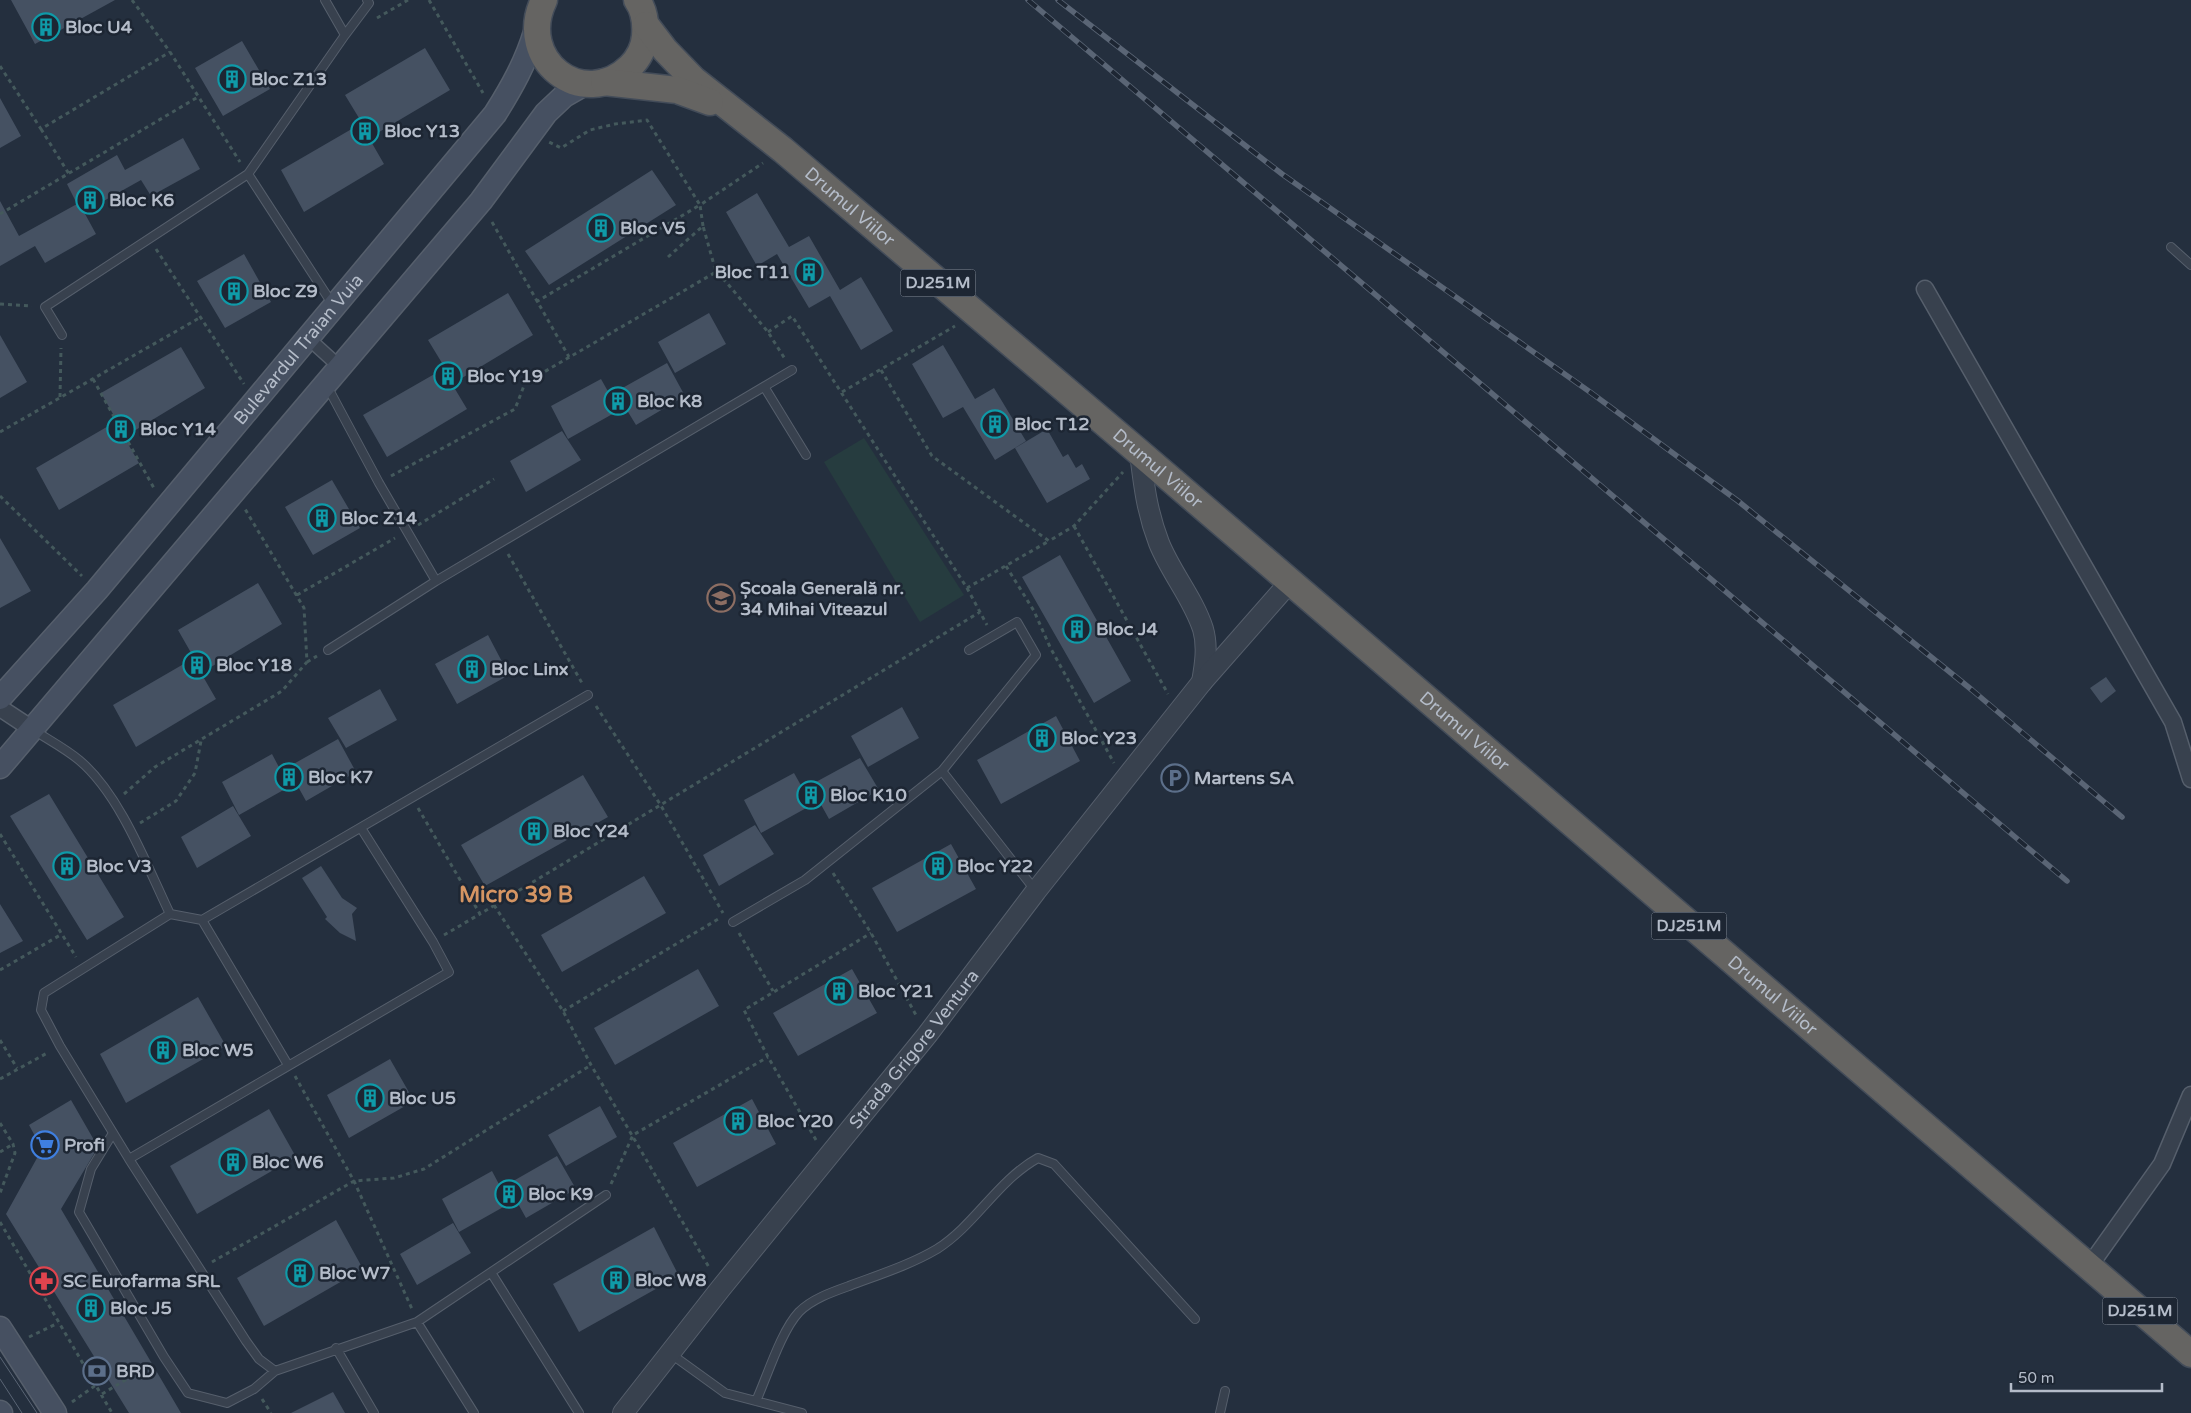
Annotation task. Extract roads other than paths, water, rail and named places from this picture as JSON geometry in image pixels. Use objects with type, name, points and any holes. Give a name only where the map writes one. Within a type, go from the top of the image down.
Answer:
[{"type":"highway","name":"DJ251M","points":[[538,11],[540,51],[551,67],[566,78],[594,83],[622,75],[635,61],[644,44],[646,25],[642,6],[637,0]]},
{"type":"highway","name":"Drumul Viilor","points":[[646,25],[678,66],[782,150],[1140,454],[2088,1268],[2191,1354]]},
{"type":"highway","name":"Drumul Viilor","points":[[594,83],[676,90],[736,114]]},
{"type":"main road","name":"Bulevardul Traian Vuia","points":[[0,698],[97,590],[495,114],[514,85],[528,57],[538,11]]},
{"type":"main road","points":[[0,767],[341,368],[480,202],[531,132],[564,96],[594,83]]},
{"type":"main road","points":[[6,1337],[59,1410]]},
{"type":"street","points":[[1925,289],[2173,722],[2191,779]]},
{"type":"street","points":[[308,338],[341,368]]},
{"type":"street","name":"Strada Grigore Ventura","points":[[1140,454],[1148,515],[1160,546],[1185,589],[1204,630],[1206,655],[1202,682]]},
{"type":"street","name":"Strada Grigore Ventura","points":[[623,1413],[826,1157],[927,1035],[1036,891],[1202,682],[1289,583]]},
{"type":"street","points":[[0,708],[32,729]]},
{"type":"street","points":[[2088,1268],[2162,1164],[2191,1095]]},
{"type":"lane","points":[[325,0],[346,35]]},
{"type":"lane","points":[[62,335],[45,307],[248,174],[369,3],[367,0]]},
{"type":"lane","points":[[248,174],[334,306]]},
{"type":"lane","points":[[2170,247],[2191,265]]},
{"type":"lane","points":[[328,650],[436,581],[765,388],[792,370]]},
{"type":"lane","points":[[326,384],[379,483],[436,581]]},
{"type":"lane","points":[[765,388],[806,455]]},
{"type":"lane","points":[[732,922],[805,880],[942,771],[1036,655],[1017,622],[969,650]]},
{"type":"lane","points":[[275,1371],[258,1358],[129,1159],[60,1046],[41,1010],[44,993],[170,914],[202,920],[588,694]]},
{"type":"lane","points":[[32,729],[80,760],[103,786],[130,830],[170,914]]},
{"type":"lane","points":[[942,771],[1036,891]]},
{"type":"lane","points":[[129,1159],[449,972],[361,828]]},
{"type":"lane","points":[[202,920],[288,1065]]},
{"type":"lane","points":[[113,1132],[91,1170],[79,1212],[164,1357],[188,1393],[226,1403],[254,1389],[275,1371],[336,1348],[417,1322],[492,1274],[606,1195]]},
{"type":"lane","points":[[756,1401],[785,1334],[799,1313],[822,1296],[912,1261],[937,1249],[962,1228],[1024,1166],[1038,1158],[1054,1164],[1195,1319]]},
{"type":"lane","points":[[492,1274],[579,1413]]},
{"type":"lane","points":[[417,1322],[474,1413]]},
{"type":"lane","points":[[336,1348],[374,1413]]},
{"type":"lane","points":[[670,1353],[725,1393],[802,1413]]},
{"type":"lane","points":[[1220,1413],[1225,1391]]},
{"type":"tram line","points":[[0,1357],[37,1413]]},
{"type":"tram line","points":[[0,1379],[22,1413]]},
{"type":"railway","points":[[1028,0],[2067,881]]},
{"type":"railway","points":[[1058,0],[1282,174],[1590,392],[1738,501],[1972,690],[2122,817]]},
{"type":"place","name":"Bloc U4","points":[[46,27]]},
{"type":"place","name":"Bloc Z13","points":[[232,79]]},
{"type":"place","name":"Bloc Y13","points":[[365,131]]},
{"type":"place","name":"Bloc K6","points":[[90,200]]},
{"type":"place","name":"Bloc V5","points":[[601,228]]},
{"type":"place","name":"Bloc T11","points":[[809,272]]},
{"type":"place","name":"Bloc Z9","points":[[234,291]]},
{"type":"place","name":"Bloc Y19","points":[[448,376]]},
{"type":"place","name":"Bloc K8","points":[[618,401]]},
{"type":"place","name":"Bloc T12","points":[[995,424]]},
{"type":"place","name":"Bloc Y14","points":[[121,429]]},
{"type":"place","name":"Bloc Z14","points":[[322,518]]},
{"type":"place","name":"Școala Generală nr. 34 Mihai Viteazul","points":[[721,598]]},
{"type":"place","name":"Bloc J4","points":[[1077,629]]},
{"type":"place","name":"Bloc Y18","points":[[197,665]]},
{"type":"place","name":"Bloc Linx","points":[[472,669]]},
{"type":"place","name":"Bloc Y23","points":[[1042,738]]},
{"type":"place","name":"Bloc K7","points":[[289,777]]},
{"type":"place","name":"Martens SA","points":[[1175,778]]},
{"type":"place","name":"Bloc K10","points":[[811,795]]},
{"type":"place","name":"Bloc Y24","points":[[534,831]]},
{"type":"place","name":"Bloc V3","points":[[67,866]]},
{"type":"place","name":"Bloc Y22","points":[[938,866]]},
{"type":"place","name":"Bloc Y21","points":[[839,991]]},
{"type":"place","name":"Bloc W5","points":[[163,1050]]},
{"type":"place","name":"Bloc U5","points":[[370,1098]]},
{"type":"place","name":"Bloc Y20","points":[[738,1121]]},
{"type":"place","name":"Profi","points":[[45,1145]]},
{"type":"place","name":"Bloc W6","points":[[233,1162]]},
{"type":"place","name":"Bloc K9","points":[[509,1194]]},
{"type":"place","name":"Bloc W7","points":[[300,1273]]},
{"type":"place","name":"Bloc W8","points":[[616,1280]]},
{"type":"place","name":"SC Eurofarma SRL","points":[[44,1281]]},
{"type":"place","name":"Bloc J5","points":[[91,1308]]},
{"type":"place","name":"BRD","points":[[97,1371]]},
{"type":"district","name":"Micro 39 B","points":[[516,895]]}]
